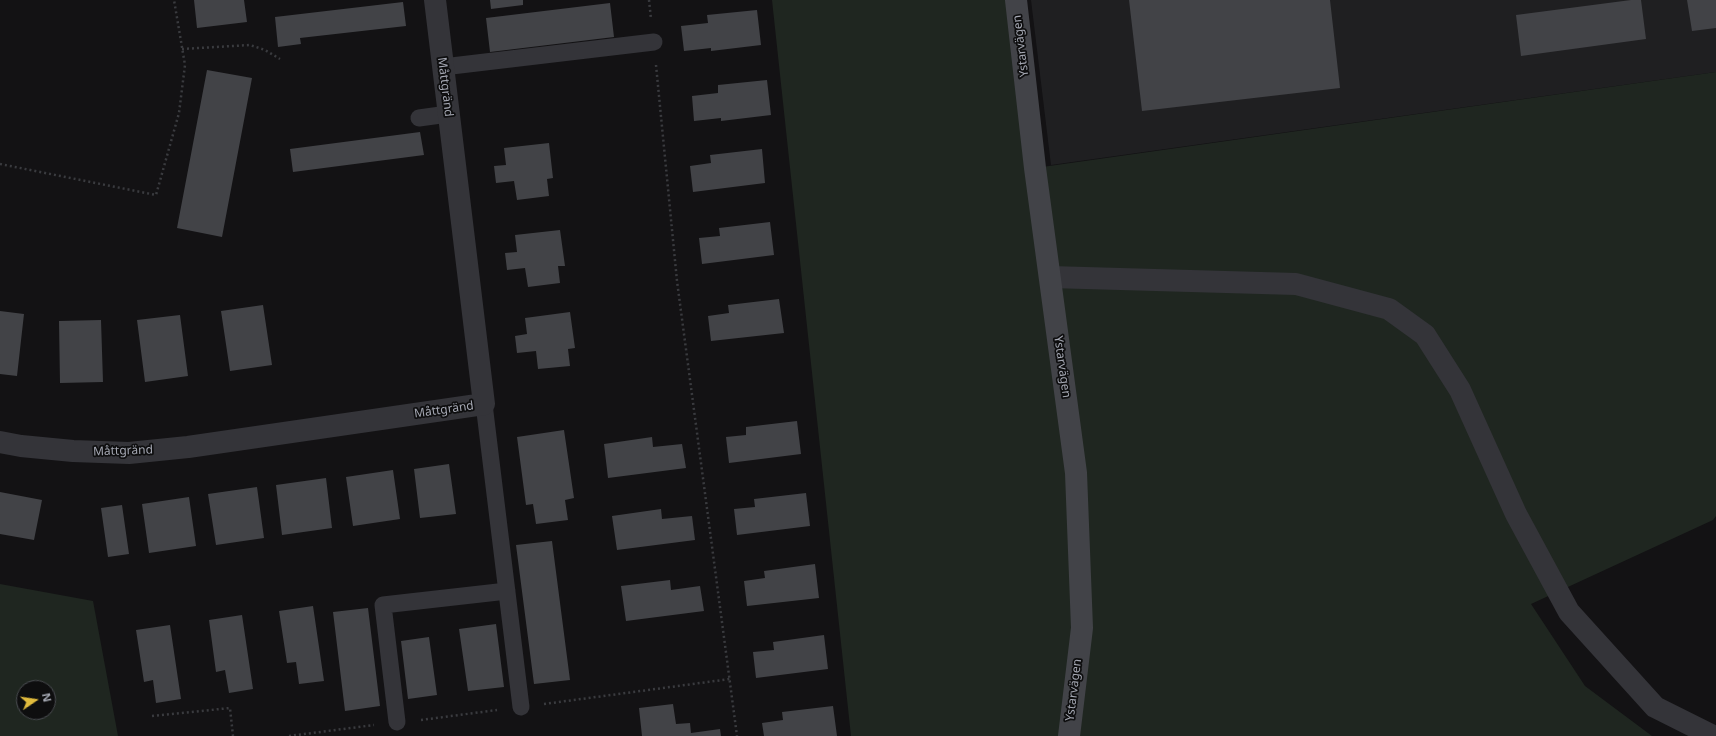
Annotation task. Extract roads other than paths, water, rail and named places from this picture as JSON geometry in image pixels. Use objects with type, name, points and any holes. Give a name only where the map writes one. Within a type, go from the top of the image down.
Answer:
[{"type":"street","name":"Måttgränd","points":[[0,442],[21,446],[73,451],[129,453],[484,404],[434,0]]},
{"type":"street","name":"Ystarvägen","points":[[1016,0],[1035,168],[1076,473],[1082,628],[1069,736]]},
{"type":"street","points":[[1050,277],[1296,284],[1389,309],[1425,335],[1460,390],[1516,514],[1569,612],[1655,707],[1713,736]]},
{"type":"lane","points":[[443,67],[654,42]]},
{"type":"lane","points":[[419,118],[448,114]]},
{"type":"lane","points":[[484,404],[521,708]]},
{"type":"lane","points":[[397,722],[383,605],[507,591]]}]
